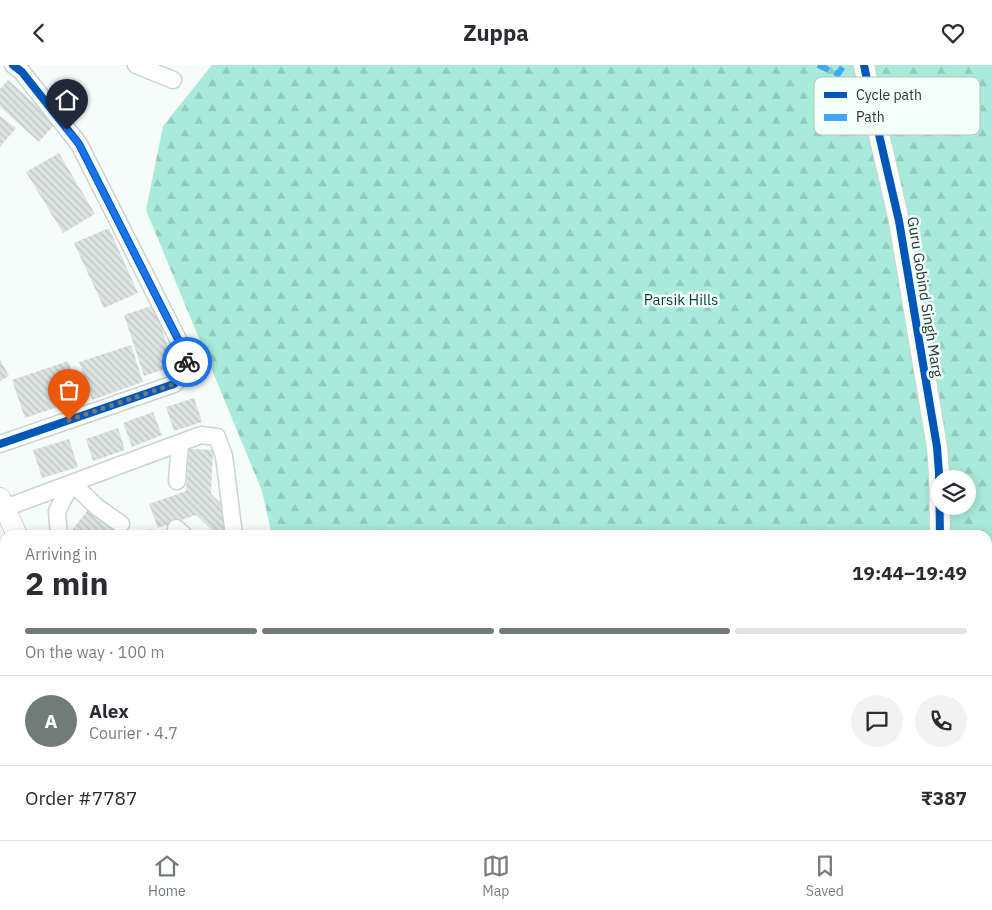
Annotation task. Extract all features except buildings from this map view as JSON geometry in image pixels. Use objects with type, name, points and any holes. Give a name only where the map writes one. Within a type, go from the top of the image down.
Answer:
[{"type":"street","points":[[0,66],[11,65],[22,72],[79,144],[186,355],[188,366],[183,375],[174,384],[0,444]]},
{"type":"street","points":[[136,65],[174,80]]},
{"type":"street","name":"Guru Gobind Singh Marg","points":[[879,135],[899,221],[937,447],[940,530]]},
{"type":"street","points":[[14,530],[2,503],[72,483],[201,435],[216,437],[224,456],[233,530]]},
{"type":"street","points":[[177,481],[180,443]]},
{"type":"street","points":[[72,483],[98,507],[122,524]]},
{"type":"street","points":[[59,530],[57,511],[72,483]]},
{"type":"green space","name":"Parsik Hills","points":[[212,65],[992,65],[992,530],[271,530],[262,491],[146,210],[163,126]]},
{"type":"marked path","points":[[818,65],[838,74],[844,65]]},
{"type":"cycle path","points":[[0,444],[174,384],[183,374],[187,364],[186,355],[79,144],[22,72],[13,65]]},
{"type":"cycle path","points":[[864,65],[866,77]]},
{"type":"cycle path","points":[[879,135],[899,221],[937,447],[940,530]]},
{"type":"way so far","points":[[69,420],[174,384],[183,375],[188,366],[187,362]]},
{"type":"route","points":[[67,130],[79,144],[186,355],[187,362]]}]
